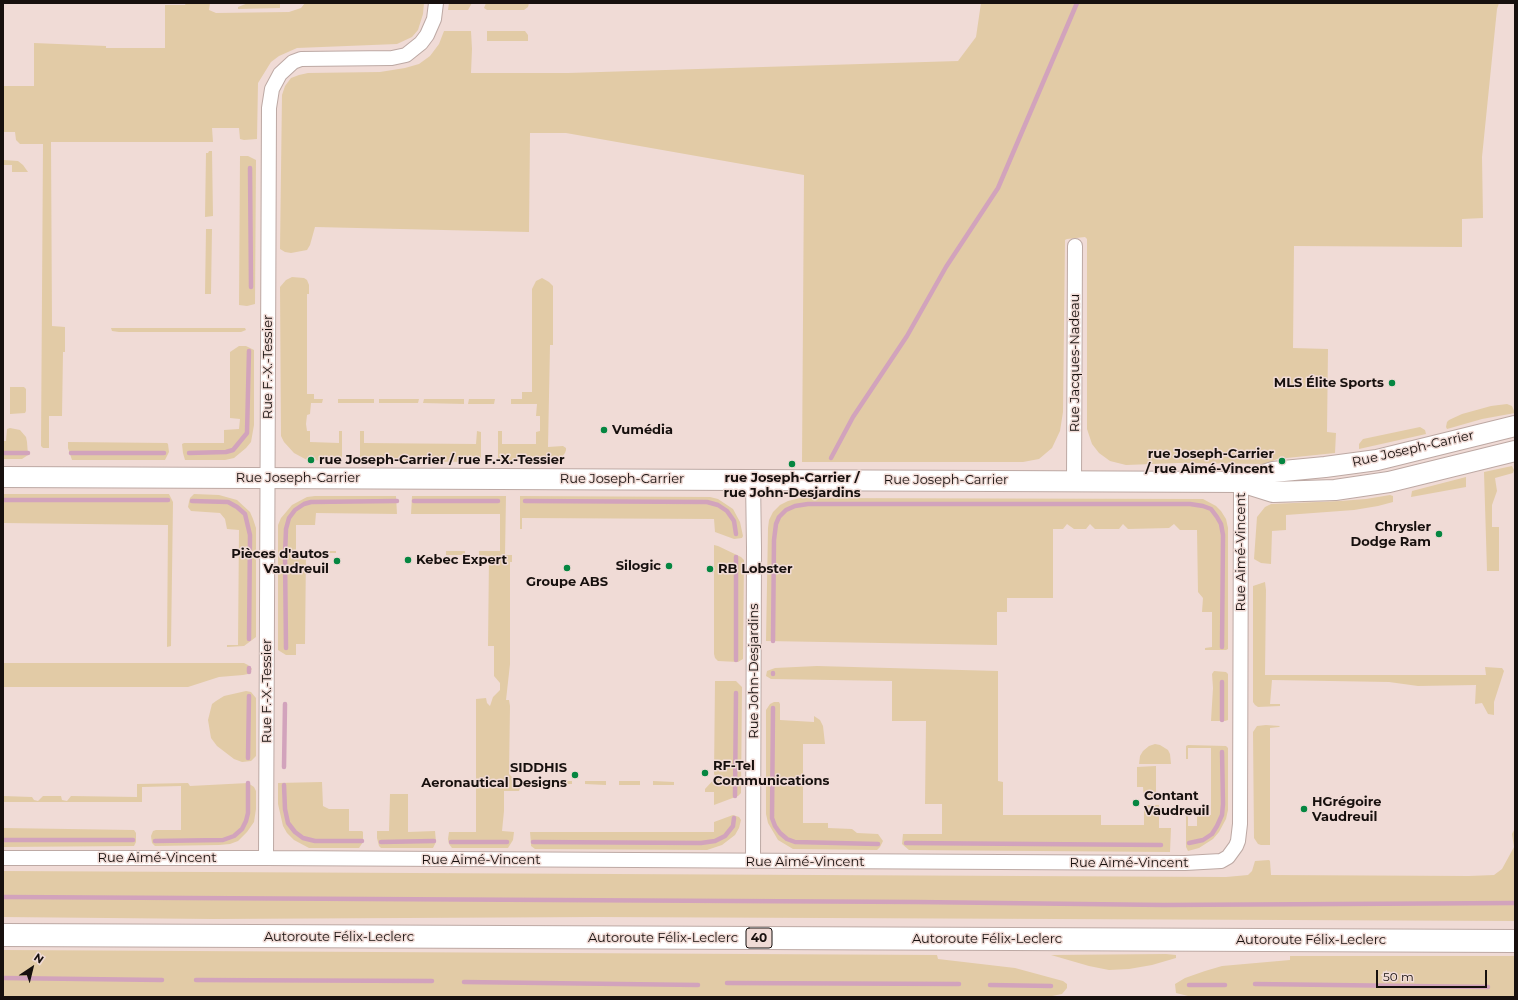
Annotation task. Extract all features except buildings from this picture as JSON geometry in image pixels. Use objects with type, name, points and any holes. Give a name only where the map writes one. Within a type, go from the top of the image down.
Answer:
[{"type":"highway","name":"Autoroute Félix-Leclerc","points":[[3,935],[1515,941]]},
{"type":"street","name":"Rue F.-X.-Tessier","points":[[266,858],[269,108],[272,89],[275,81],[283,70],[293,62],[301,59],[392,58],[406,54],[421,43],[427,35],[434,19],[436,3]]},
{"type":"street","name":"Rue Jacques-Nadeau","points":[[1074,481],[1075,246]]},
{"type":"street","name":"Rue Joseph-Carrier","points":[[1241,482],[1273,472],[1377,460],[1515,426]]},
{"type":"street","name":"Rue Joseph-Carrier","points":[[3,477],[1241,482],[1273,492],[1335,490],[1400,480],[1515,451]]},
{"type":"street","name":"Rue John-Desjardins","points":[[753,480],[753,861]]},
{"type":"street","name":"Rue Aimé-Vincent","points":[[3,858],[1185,863],[1221,861],[1228,857],[1236,846],[1240,824],[1241,482]]},
{"type":"shaded area","points":[[186,3],[210,3],[209,10],[216,13],[289,12],[301,8],[305,3],[424,3],[423,14],[418,30],[412,37],[397,44],[297,48],[279,56],[271,62],[258,83],[257,139],[240,139],[239,128],[212,128],[213,142],[51,142],[52,326],[65,327],[65,352],[63,352],[62,416],[49,416],[49,448],[43,448],[41,446],[43,144],[20,144],[16,140],[15,132],[3,132],[3,86],[34,86],[34,43],[106,46],[106,48],[165,48],[165,5],[185,5]]},
{"type":"shaded area","points":[[248,3],[280,3],[280,8],[238,9],[238,7]]},
{"type":"shaded area","points":[[449,3],[472,3],[468,10],[448,10]]},
{"type":"shaded area","points":[[486,3],[529,3],[528,7],[524,10],[487,10],[484,8]]},
{"type":"shaded area","points":[[981,3],[1499,3],[1497,9],[1482,157],[1483,218],[1462,219],[1462,247],[1294,246],[1293,348],[1328,349],[1327,432],[1336,433],[1335,453],[1277,459],[1267,464],[1178,463],[1126,465],[1110,461],[1099,453],[1092,444],[1087,429],[1087,239],[1085,237],[1065,240],[1063,412],[1060,431],[1052,448],[1039,459],[1023,462],[802,462],[804,175],[566,133],[530,133],[529,232],[315,227],[307,250],[291,253],[280,249],[282,95],[285,86],[291,78],[299,75],[308,73],[380,72],[419,64],[430,56],[439,44],[444,31],[471,31],[471,73],[568,73],[958,61],[976,37]]},
{"type":"shaded area","points":[[487,31],[525,31],[528,35],[528,41],[487,41]]},
{"type":"shaded area","points":[[212,151],[213,216],[205,217],[206,153]]},
{"type":"shaded area","points":[[240,156],[248,156],[256,160],[255,304],[247,306],[239,305]]},
{"type":"shaded area","points":[[3,160],[18,161],[28,172],[12,172],[12,165],[3,165]]},
{"type":"shaded area","points":[[206,229],[212,229],[211,294],[205,294]]},
{"type":"shaded area","points":[[292,277],[304,278],[307,280],[309,285],[309,294],[307,294],[307,394],[314,394],[314,399],[323,399],[322,403],[311,403],[310,414],[307,415],[307,431],[310,431],[310,442],[339,443],[339,431],[342,431],[342,461],[307,460],[294,453],[284,442],[281,436],[280,287],[286,280]]},
{"type":"shaded area","points":[[542,278],[553,286],[553,345],[550,345],[548,447],[563,446],[566,450],[558,462],[498,462],[498,431],[502,431],[502,444],[536,444],[536,432],[540,431],[540,416],[536,416],[537,404],[511,404],[511,399],[522,399],[522,392],[532,392],[532,289],[536,281]]},
{"type":"shaded area","points":[[111,328],[245,328],[246,330],[241,332],[119,332],[112,331]]},
{"type":"shaded area","points":[[239,346],[246,346],[254,350],[254,425],[251,442],[234,458],[225,460],[185,460],[182,444],[224,443],[224,430],[239,429],[240,419],[230,418],[230,352]]},
{"type":"shaded area","points":[[10,387],[24,387],[26,389],[25,413],[10,414]]},
{"type":"shaded area","points":[[338,399],[374,399],[374,403],[338,403]]},
{"type":"shaded area","points":[[379,399],[419,399],[418,403],[379,403]]},
{"type":"shaded area","points":[[424,399],[464,399],[464,404],[423,403]]},
{"type":"shaded area","points":[[469,399],[495,399],[494,404],[468,404]]},
{"type":"shaded area","points":[[1507,404],[1512,406],[1515,413],[1482,419],[1447,429],[1446,427],[1449,420],[1462,414],[1491,406]]},
{"type":"shaded area","points":[[1420,427],[1425,430],[1426,434],[1359,449],[1359,444],[1363,439]]},
{"type":"shaded area","points":[[10,428],[20,430],[26,437],[28,455],[22,459],[3,459],[3,441],[6,441],[7,429]]},
{"type":"shaded area","points":[[360,431],[364,431],[364,443],[476,444],[477,431],[481,432],[481,462],[360,461]]},
{"type":"shaded area","points":[[68,442],[167,443],[169,452],[165,460],[72,460],[68,448]]},
{"type":"shaded area","points":[[1512,466],[1514,470],[1513,473],[1495,478],[1497,491],[1492,505],[1492,527],[1499,527],[1499,571],[1487,571],[1484,472]]},
{"type":"shaded area","points":[[1466,477],[1466,487],[1411,497],[1412,491]]},
{"type":"shaded area","points":[[3,494],[169,494],[173,502],[171,646],[167,647],[168,525],[3,523]]},
{"type":"shaded area","points":[[194,494],[219,495],[237,500],[250,512],[256,528],[256,637],[244,646],[227,647],[227,645],[238,645],[239,530],[227,529],[225,519],[220,513],[191,511],[188,507],[190,498]]},
{"type":"shaded area","points":[[1390,495],[1393,496],[1393,502],[1378,506],[1354,510],[1286,515],[1286,530],[1272,531],[1271,564],[1261,563],[1254,559],[1257,517],[1265,507],[1271,504],[1340,501]]},
{"type":"shaded area","points":[[396,496],[397,514],[316,513],[315,525],[296,525],[296,551],[336,551],[336,553],[306,553],[305,644],[296,644],[296,655],[286,655],[278,650],[278,525],[281,518],[292,505],[307,497]]},
{"type":"shaded area","points":[[412,496],[506,496],[505,555],[512,555],[512,562],[510,562],[510,664],[506,700],[509,700],[510,706],[509,774],[512,777],[511,779],[520,788],[519,791],[504,791],[502,831],[514,832],[513,840],[508,848],[452,848],[448,839],[449,832],[476,832],[476,699],[486,698],[487,703],[490,706],[493,697],[500,690],[500,683],[494,676],[494,646],[488,646],[489,556],[479,555],[479,551],[500,551],[500,514],[411,514]]},
{"type":"shaded area","points":[[520,496],[710,497],[718,499],[733,509],[740,522],[743,536],[742,538],[734,539],[715,532],[714,519],[522,518],[522,529],[520,529]]},
{"type":"shaded area","points":[[800,498],[1203,499],[1216,506],[1221,511],[1226,519],[1228,528],[1228,649],[1205,650],[1205,648],[1212,647],[1212,612],[1202,612],[1203,598],[1198,592],[1197,530],[1180,530],[1174,524],[1169,528],[1128,529],[1123,524],[1119,529],[1095,529],[1090,524],[1086,529],[1074,529],[1067,524],[1063,529],[1053,529],[1053,598],[1007,598],[1007,612],[997,612],[997,645],[766,641],[769,520],[773,512],[780,505]]},
{"type":"shaded area","points":[[714,545],[741,557],[744,560],[743,659],[738,662],[718,661],[714,654]]},
{"type":"shaded area","points":[[446,551],[465,551],[465,555],[446,555]]},
{"type":"shaded area","points":[[1265,582],[1265,675],[1486,675],[1485,667],[1502,668],[1504,671],[1494,702],[1494,715],[1488,714],[1482,703],[1475,704],[1476,685],[1418,686],[1389,682],[1272,680],[1270,704],[1280,704],[1280,706],[1258,707],[1253,702],[1253,586]]},
{"type":"shaded area","points":[[3,663],[244,663],[252,669],[248,674],[219,677],[188,687],[3,687]]},
{"type":"shaded area","points":[[817,666],[998,671],[998,781],[1003,782],[1003,815],[1101,815],[1101,825],[1144,825],[1144,805],[1159,805],[1159,828],[1171,828],[1170,852],[909,850],[902,844],[903,834],[942,834],[942,804],[925,804],[926,721],[892,721],[892,681],[771,679],[766,676],[767,671],[775,668]]},
{"type":"shaded area","points":[[1214,671],[1226,672],[1228,674],[1228,720],[1225,721],[1211,721],[1213,688],[1212,674]]},
{"type":"shaded area","points":[[715,681],[736,681],[742,687],[741,793],[738,796],[714,805],[714,792],[705,792],[705,789],[716,777],[714,774]]},
{"type":"shaded area","points":[[246,691],[251,692],[256,698],[256,756],[251,761],[242,762],[234,759],[217,746],[211,738],[208,720],[212,704],[224,696]]},
{"type":"shaded area","points":[[779,702],[780,704],[780,720],[814,722],[814,716],[820,720],[823,726],[825,744],[803,744],[803,823],[828,823],[828,828],[852,829],[857,833],[878,834],[883,841],[877,850],[793,849],[778,840],[768,823],[766,814],[766,710],[770,704]]},
{"type":"shaded area","points":[[1257,726],[1280,726],[1270,728],[1270,845],[1261,845],[1258,844],[1254,838],[1253,732]]},
{"type":"shaded area","points":[[1155,744],[1168,750],[1171,764],[1139,764],[1140,756],[1143,751],[1149,746]]},
{"type":"shaded area","points":[[1186,746],[1226,746],[1228,748],[1228,810],[1226,819],[1219,832],[1213,839],[1199,848],[1188,851],[1186,847],[1186,815],[1188,815],[1188,826],[1197,826],[1197,815],[1211,815],[1211,748],[1188,748],[1188,759],[1186,759]]},
{"type":"shaded area","points":[[1156,766],[1156,798],[1144,798],[1143,787],[1137,787],[1137,767]]},
{"type":"shaded area","points":[[516,781],[539,781],[539,784],[522,784]]},
{"type":"shaded area","points":[[552,781],[572,781],[572,784],[552,784]]},
{"type":"shaded area","points":[[585,781],[606,781],[606,785],[585,784]]},
{"type":"shaded area","points":[[619,781],[640,781],[640,785],[619,785]]},
{"type":"shaded area","points":[[653,781],[674,782],[674,785],[653,785]]},
{"type":"shaded area","points":[[322,782],[323,806],[329,809],[349,809],[349,831],[363,832],[363,842],[359,848],[309,848],[294,840],[283,826],[278,804],[278,783]]},
{"type":"shaded area","points":[[188,783],[190,786],[248,783],[254,787],[256,791],[256,809],[254,822],[247,832],[238,841],[230,844],[155,846],[152,843],[151,836],[153,831],[181,830],[181,786],[142,787],[142,802],[3,802],[3,796],[32,797],[34,800],[38,801],[43,796],[61,796],[62,800],[67,801],[71,796],[137,797],[137,784]]},
{"type":"shaded area","points":[[390,794],[408,794],[408,832],[435,831],[436,842],[433,848],[381,848],[379,846],[377,831],[389,831]]},
{"type":"shaded area","points":[[733,815],[739,817],[741,820],[735,835],[722,845],[707,850],[535,849],[531,846],[530,832],[714,832],[714,822]]},
{"type":"shaded area","points":[[3,828],[134,830],[136,833],[136,842],[134,846],[3,847]]},
{"type":"shaded area","points":[[1515,828],[1515,921],[597,917],[213,919],[3,917],[3,871],[1226,877],[1248,875],[1252,871],[1255,861],[1269,860],[1271,875],[1469,876],[1494,875],[1502,869],[1514,847],[1512,834]]},
{"type":"shaded area","points":[[3,950],[937,955],[938,959],[1015,968],[1063,981],[1067,984],[1067,988],[1062,994],[1047,997],[3,997]]},
{"type":"shaded area","points":[[1051,955],[1176,955],[1176,958],[1152,965],[1129,969],[1109,970]]},
{"type":"shaded area","points":[[1290,956],[1515,956],[1515,997],[1192,997],[1176,993],[1175,984],[1185,978],[1205,971],[1222,966],[1290,960]]},
{"type":"waterway","points":[[831,458],[853,417],[907,336],[946,267],[998,188],[1077,3]]},
{"type":"waterway","points":[[250,168],[251,287]]},
{"type":"waterway","points":[[189,453],[226,452],[233,450],[247,433],[249,351]]},
{"type":"waterway","points":[[3,453],[28,453]]},
{"type":"waterway","points":[[71,453],[164,453]]},
{"type":"waterway","points":[[3,500],[168,500]]},
{"type":"waterway","points":[[192,501],[228,502],[245,514],[250,535],[249,639]]},
{"type":"waterway","points":[[286,648],[286,529],[289,518],[295,510],[304,504],[311,502],[397,501]]},
{"type":"waterway","points":[[414,501],[498,501]]},
{"type":"waterway","points":[[525,501],[707,502],[718,505],[727,511],[734,521],[736,534]]},
{"type":"waterway","points":[[773,641],[774,540],[776,524],[779,517],[786,510],[795,506],[808,504],[1190,504],[1211,509],[1221,524],[1223,535],[1222,647]]},
{"type":"waterway","points":[[736,557],[736,660]]},
{"type":"waterway","points":[[1222,682],[1222,720]]},
{"type":"waterway","points":[[735,796],[736,693]]},
{"type":"waterway","points":[[248,758],[249,696]]},
{"type":"waterway","points":[[284,767],[285,704]]},
{"type":"waterway","points":[[773,708],[772,818],[780,833],[787,839],[795,842],[878,844]]},
{"type":"waterway","points":[[1189,843],[1203,840],[1212,834],[1222,815],[1222,752]]},
{"type":"waterway","points":[[155,841],[223,840],[234,836],[242,829],[246,821],[248,813],[248,783]]},
{"type":"waterway","points":[[284,785],[285,809],[288,823],[295,832],[303,838],[315,841],[362,841]]},
{"type":"waterway","points":[[533,842],[701,843],[715,841],[725,836],[733,826],[734,818]]},
{"type":"waterway","points":[[3,840],[133,840]]},
{"type":"waterway","points":[[381,842],[434,841]]},
{"type":"waterway","points":[[451,842],[507,842]]},
{"type":"waterway","points":[[906,843],[1161,845]]},
{"type":"waterway","points":[[3,897],[917,902],[1164,905],[1515,903]]},
{"type":"waterway","points":[[3,978],[162,980]]},
{"type":"waterway","points":[[196,980],[432,981]]},
{"type":"waterway","points":[[464,982],[698,985]]},
{"type":"waterway","points":[[727,983],[959,984]]},
{"type":"waterway","points":[[1255,984],[1488,987]]},
{"type":"waterway","points":[[990,985],[1051,986]]},
{"type":"waterway","points":[[1189,985],[1225,985]]},
{"type":"place","name":"MLS Élite Sports","points":[[1392,383]]},
{"type":"place","name":"Vumédia","points":[[604,430]]},
{"type":"place","name":"rue Joseph-Carrier / rue F.-X.-Tessier","points":[[311,460]]},
{"type":"place","name":"rue Joseph-Carrier / rue Aimé-Vincent","points":[[1282,461]]},
{"type":"place","name":"rue Joseph-Carrier / rue John-Desjardins","points":[[792,464]]},
{"type":"place","name":"Chrysler Dodge Ram","points":[[1439,534]]},
{"type":"place","name":"Kebec Expert","points":[[408,560]]},
{"type":"place","name":"Pièces d'autos Vaudreuil","points":[[337,561]]},
{"type":"place","name":"Silogic","points":[[669,566]]},
{"type":"place","name":"Groupe ABS","points":[[567,568]]},
{"type":"place","name":"RB Lobster","points":[[710,569]]},
{"type":"place","name":"RF-Tel Communications","points":[[705,773]]},
{"type":"place","name":"SIDDHIS Aeronautical Designs","points":[[575,775]]},
{"type":"place","name":"Contant Vaudreuil","points":[[1136,803]]},
{"type":"place","name":"HGrégoire Vaudreuil","points":[[1304,809]]}]
